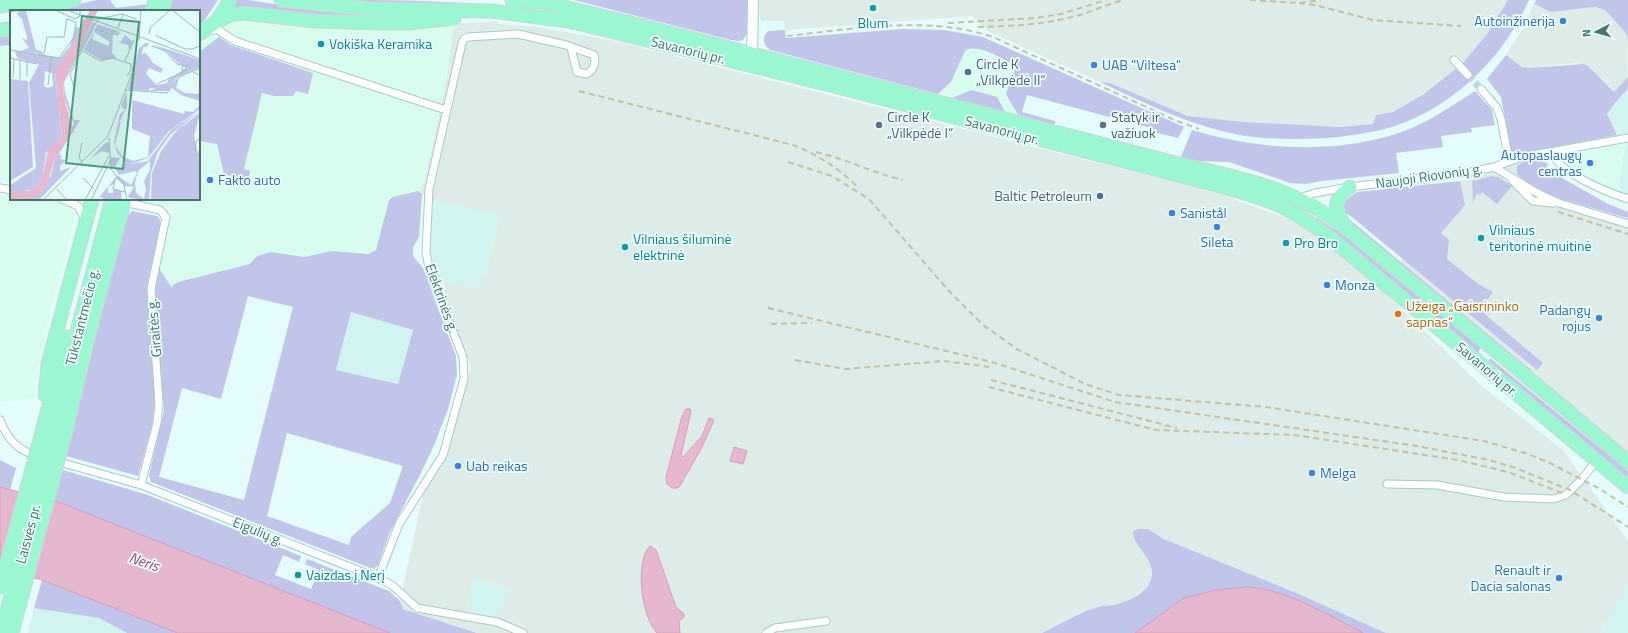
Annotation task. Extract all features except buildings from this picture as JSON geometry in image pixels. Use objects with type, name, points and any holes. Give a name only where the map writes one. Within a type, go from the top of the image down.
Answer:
[{"type":"highway","points":[[19,9],[36,0]]},
{"type":"highway","points":[[43,0],[48,10]]},
{"type":"highway","points":[[0,6],[19,9],[74,0]]},
{"type":"highway","points":[[152,10],[155,0]]},
{"type":"highway","points":[[162,10],[165,0]]},
{"type":"highway","points":[[216,22],[230,0]]},
{"type":"highway","name":"Savanorių pr.","points":[[281,0],[351,8],[490,11],[569,21],[752,60],[1175,163],[1241,177],[1300,198],[1326,213],[1486,344],[1534,381],[1628,462]]},
{"type":"highway","name":"Savanorių pr.","points":[[512,0],[538,1],[1235,190],[1287,210],[1301,217],[1333,240],[1628,487]]},
{"type":"highway","points":[[0,13],[10,11]]},
{"type":"highway","points":[[201,32],[216,22],[233,14],[251,13],[315,21],[394,23],[508,13]]},
{"type":"highway","points":[[0,30],[10,28]]},
{"type":"highway","points":[[1346,228],[1337,212],[1336,204],[1338,198],[1350,187]]},
{"type":"highway","points":[[1287,210],[1300,198]]},
{"type":"highway","points":[[53,435],[48,364],[92,200]]},
{"type":"highway","name":"Tūkstantmečio g.","points":[[53,435],[76,319],[103,200]]},
{"type":"highway","points":[[12,633],[53,435],[89,333],[120,200]]},
{"type":"highway","name":"Tūkstantmečio g.","points":[[53,435],[61,408],[73,347],[76,319],[120,200]]},
{"type":"highway","points":[[61,408],[89,333]]},
{"type":"highway","points":[[1476,360],[1486,356],[1488,349],[1486,344]]},
{"type":"highway","name":"Laisvės pr.","points":[[0,588],[53,435]]},
{"type":"highway","name":"Laisvės pr.","points":[[2,633],[53,435]]},
{"type":"main road","points":[[752,60],[753,0]]},
{"type":"street","points":[[224,33],[223,22],[233,14]]},
{"type":"street","points":[[201,32],[218,30],[235,41],[446,110]]},
{"type":"street","name":"Elektrinės g.","points":[[378,578],[399,524],[443,455],[464,379],[463,357],[430,273],[426,252],[429,189],[446,110],[464,39],[500,34],[518,34],[571,48]]},
{"type":"street","points":[[1454,60],[1468,75]]},
{"type":"street","points":[[1481,89],[1497,108],[1501,119],[1509,160]]},
{"type":"street","name":"Naujoji Riovonių g.","points":[[1300,198],[1315,193],[1350,187],[1466,173],[1494,167],[1509,160],[1628,138]]},
{"type":"street","points":[[1552,152],[1556,162],[1592,185],[1608,193],[1628,199]]},
{"type":"street","points":[[1494,167],[1510,177],[1518,188],[1534,201],[1559,203],[1628,224]]},
{"type":"street","points":[[0,188],[10,190]]},
{"type":"street","points":[[64,200],[78,206],[86,221]]},
{"type":"street","name":"Giraitės g.","points":[[120,200],[160,210],[166,217],[151,289],[159,404],[157,423],[142,485]]},
{"type":"street","name":"Eigulių g.","points":[[0,420],[10,440],[24,451],[142,485],[378,578],[392,585],[418,608],[497,622],[523,633]]},
{"type":"street","points":[[1387,484],[1437,485],[1504,497],[1553,499],[1566,495],[1582,479],[1596,461]]},
{"type":"street","points":[[766,633],[776,628],[826,621]]},
{"type":"shaded area","points":[[97,0],[110,0],[116,8],[148,4],[147,10],[61,10],[60,8]]},
{"type":"shaded area","points":[[170,0],[218,0],[200,25],[200,10],[167,10]]},
{"type":"shaded area","points":[[236,0],[248,0],[327,12],[444,16],[352,18],[232,9]]},
{"type":"shaded area","points":[[319,0],[384,0],[482,4],[515,7],[547,11],[579,17],[510,7],[390,5]]},
{"type":"shaded area","points":[[574,0],[747,0],[748,32],[743,40],[731,40]]},
{"type":"shaded area","points":[[759,0],[1508,0],[1487,34],[1463,63],[1424,94],[1393,112],[1376,115],[1373,124],[1340,127],[1244,122],[1188,116],[1110,83],[1100,82],[989,32],[972,16],[785,30],[784,21],[762,21],[760,18]]},
{"type":"shaded area","points":[[1508,0],[1529,0],[1518,22],[1504,43],[1489,63],[1471,81],[1451,97],[1408,121],[1385,129],[1362,134],[1306,139],[1242,135],[1217,130],[1183,119],[1100,82],[1110,83],[1188,116],[1244,122],[1340,127],[1373,124],[1376,115],[1393,112],[1424,94],[1463,63],[1487,34]]},
{"type":"shaded area","points":[[1536,0],[1628,0],[1628,38],[1625,32],[1605,10],[1595,7],[1551,12],[1534,4]]},
{"type":"shaded area","points":[[1534,4],[1551,12],[1595,7],[1605,10],[1625,32],[1628,38],[1627,79],[1615,92],[1584,64],[1577,63],[1528,68],[1522,67],[1506,55],[1524,27]]},
{"type":"shaded area","points":[[247,18],[454,24],[446,81],[426,176],[420,191],[393,197],[389,200],[376,250],[373,253],[332,251],[304,257],[271,252],[257,256],[250,264],[178,282],[172,289],[159,268],[173,208],[141,200],[200,200],[200,41],[226,23]]},
{"type":"shaded area","points":[[498,21],[499,24],[537,27],[620,42],[1217,193],[1286,218],[1311,230],[1368,277],[1483,387],[1563,450],[1628,541],[1628,582],[1600,633],[1386,633],[1299,594],[1164,539],[1148,529],[1138,529],[1133,531],[1133,536],[1150,560],[1152,573],[1149,585],[1141,594],[1130,600],[1113,605],[1098,606],[1042,633],[477,633],[403,609],[400,601],[424,490],[448,452],[471,366],[439,288],[450,282],[475,288],[481,277],[485,276],[500,216],[425,197],[420,191],[426,176],[446,81],[454,24]],"holes":[[[474,577],[511,591],[499,613],[495,617],[471,613],[467,602]]]},
{"type":"shaded area","points":[[902,29],[944,30],[983,37],[1184,127],[1178,138],[1150,131],[1151,128],[1027,95],[1022,112],[1055,121],[1055,125],[1018,115],[1006,94],[1016,66],[983,50],[970,49],[965,51],[951,82],[938,94],[770,50],[764,41],[768,31],[785,30],[786,38]]},
{"type":"shaded area","points":[[10,32],[10,182],[0,180],[0,33]]},
{"type":"shaded area","points":[[10,32],[10,45],[0,46],[0,33]]},
{"type":"shaded area","points":[[219,37],[231,45],[313,73],[308,94],[296,91],[293,96],[274,96],[262,93],[244,169],[250,171],[248,181],[224,174],[217,144],[200,141],[200,51]]},
{"type":"shaded area","points":[[973,47],[1017,66],[1006,94],[1018,115],[938,94],[951,82],[965,51]]},
{"type":"shaded area","points":[[1506,55],[1522,67],[1528,68],[1584,64],[1589,67],[1614,92],[1628,77],[1628,89],[1607,114],[1617,135],[1511,155],[1501,97],[1487,79]]},
{"type":"shaded area","points":[[1628,89],[1628,195],[1619,192],[1625,143],[1617,135],[1607,114]]},
{"type":"shaded area","points":[[972,90],[997,97],[1005,112],[952,98]]},
{"type":"shaded area","points":[[1475,91],[1492,110],[1495,125],[1471,128],[1472,132],[1441,136],[1443,147],[1396,153],[1399,173],[1306,184],[1290,183],[1229,162],[1197,161],[1181,157],[1192,130],[1240,141],[1290,147],[1315,147],[1365,142],[1389,136],[1423,123]]},
{"type":"shaded area","points":[[1625,143],[1619,192],[1607,189],[1562,161],[1562,157],[1566,154]]},
{"type":"shaded area","points":[[1526,160],[1543,161],[1548,164],[1546,169],[1608,204],[1628,212],[1628,455],[1398,265],[1460,181],[1512,166]]},
{"type":"shaded area","points":[[1526,160],[1543,161],[1548,164],[1546,169],[1608,204],[1628,212],[1628,218],[1551,196],[1524,180],[1517,174],[1517,166]]},
{"type":"shaded area","points":[[1492,176],[1498,177],[1512,186],[1497,204],[1482,192],[1480,195],[1477,193],[1473,203],[1472,181]]},
{"type":"shaded area","points":[[1460,181],[1465,205],[1441,233],[1449,240],[1447,259],[1478,284],[1493,292],[1480,310],[1543,363],[1537,370],[1343,211],[1345,201],[1357,192]]},
{"type":"shaded area","points":[[418,191],[422,194],[419,237],[413,247],[413,256],[423,268],[456,356],[457,375],[448,409],[435,443],[390,532],[378,565],[375,568],[370,568],[151,482],[149,475],[164,411],[154,299],[159,268],[172,288],[173,285],[178,282],[250,264],[257,256],[271,252],[304,257],[332,251],[369,254],[376,250],[389,200],[393,197]],"holes":[[[248,296],[293,307],[244,500],[159,477],[182,388],[221,399]],[[351,312],[413,330],[398,384],[336,370]],[[287,433],[403,466],[390,503],[351,537],[349,545],[267,516]]]},
{"type":"shaded area","points":[[0,194],[10,195],[10,200],[45,200],[60,202],[77,209],[48,322],[35,386],[35,398],[0,402]]},
{"type":"shaded area","points":[[431,198],[500,215],[485,276],[481,278],[475,288],[450,282],[439,288],[430,260]]},
{"type":"shaded area","points":[[132,211],[157,216],[160,219],[161,227],[148,280],[147,297],[155,402],[152,425],[138,476],[66,456],[75,424],[73,423],[126,218]]},
{"type":"shaded area","points":[[1317,218],[1350,239],[1481,347],[1478,353],[1315,220]]},
{"type":"shaded area","points":[[1347,219],[1349,219],[1532,371],[1531,374],[1348,224]]},
{"type":"shaded area","points":[[351,312],[413,330],[398,384],[336,370]]},
{"type":"shaded area","points":[[1490,358],[1628,471],[1628,481],[1488,362]]},
{"type":"shaded area","points":[[0,460],[16,468],[10,490],[0,487]]},
{"type":"shaded area","points":[[63,470],[148,495],[301,556],[299,562],[283,555],[275,575],[311,589],[319,570],[305,564],[307,559],[389,591],[400,601],[403,609],[477,633],[390,633],[54,502]]},
{"type":"shaded area","points":[[1138,529],[1148,529],[1164,539],[1299,594],[1386,633],[1363,633],[1294,600],[1262,588],[1247,587],[1216,590],[1135,633],[1042,633],[1084,612],[1100,606],[1113,605],[1126,601],[1144,591],[1151,579],[1152,572],[1148,560],[1133,536],[1133,531]]},
{"type":"shaded area","points":[[474,577],[511,591],[499,613],[495,617],[471,613],[467,602]]},
{"type":"shaded area","points":[[42,580],[178,633],[127,633],[99,618],[34,608]]},
{"type":"shaded area","points":[[1628,582],[1628,633],[1600,633]]},
{"type":"shaded area","points":[[34,608],[99,618],[127,633],[28,633]]},
{"type":"water","points":[[686,409],[690,409],[691,412],[681,455],[683,457],[702,436],[709,418],[714,420],[702,447],[680,486],[678,488],[672,488],[667,484],[666,477],[682,416]]},
{"type":"water","points":[[734,447],[747,451],[743,464],[730,461]]},
{"type":"water","name":"Neris","points":[[0,487],[61,503],[390,633],[178,633],[42,580],[0,569]]},
{"type":"water","points":[[650,546],[656,550],[676,607],[684,614],[684,617],[679,621],[680,633],[657,633],[647,615],[641,577],[645,554]]},
{"type":"water","points":[[1247,587],[1276,592],[1322,611],[1363,633],[1135,633],[1184,598],[1216,590]]},
{"type":"tunnel","points":[[1468,75],[1481,89]]},
{"type":"railway","points":[[948,23],[1035,18],[1061,14],[1106,0]]},
{"type":"railway","points":[[978,27],[1025,25],[1060,20],[1124,0]]},
{"type":"railway","points":[[1250,0],[1299,3],[1321,0]]},
{"type":"railway","points":[[1299,3],[1315,5],[1373,20],[1461,26]]},
{"type":"railway","points":[[787,36],[864,27],[916,25],[968,30],[993,37],[1177,121],[1199,129]]},
{"type":"railway","points":[[579,91],[793,145],[828,163],[859,188]]},
{"type":"railway","points":[[816,152],[903,180]]},
{"type":"railway","points":[[788,162],[832,176],[869,199],[949,291],[983,325],[1017,349],[1085,384],[1119,395],[1266,407],[1484,441],[1528,454],[1550,463],[1600,489],[1628,507]]},
{"type":"railway","points":[[1558,212],[1628,234]]},
{"type":"railway","points":[[768,308],[992,362],[1115,402],[1417,446],[1489,460],[1513,467],[1570,490],[1628,527]]},
{"type":"railway","points":[[771,324],[812,323]]},
{"type":"railway","points":[[795,360],[846,369],[944,361],[990,367]]},
{"type":"railway","points":[[991,380],[1177,428]]},
{"type":"railway","points":[[989,387],[1156,430],[1294,435],[1458,460],[1508,472],[1562,493]]},
{"type":"place","name":"Blum","points":[[873,8]]},
{"type":"place","name":"Autoinžinerija","points":[[1563,21]]},
{"type":"place","name":"Vokiška Keramika","points":[[321,44]]},
{"type":"place","name":"UAB \"Viltesa\"","points":[[1094,65]]},
{"type":"place","name":"Circle K „Vilkpėdė II“","points":[[968,72]]},
{"type":"place","name":"Circle K „Vilkpėdė I“","points":[[879,125]]},
{"type":"place","name":"Statyk ir važiuok","points":[[1103,125]]},
{"type":"place","name":"Autopaslaugų centras","points":[[1590,163]]},
{"type":"place","name":"Fakto auto","points":[[210,180]]},
{"type":"place","name":"Baltic Petroleum","points":[[1100,196]]},
{"type":"place","name":"Sanistål","points":[[1172,213]]},
{"type":"place","name":"Sileta","points":[[1217,227]]},
{"type":"place","name":"Vilniaus teritorinė muitinė","points":[[1481,238]]},
{"type":"place","name":"Pro Bro","points":[[1286,243]]},
{"type":"place","name":"Vilniaus šiluminė elektrinė","points":[[625,247]]},
{"type":"place","name":"Monza","points":[[1327,285]]},
{"type":"place","name":"Užeiga „Gaisrininko sapnas“","points":[[1398,314]]},
{"type":"place","name":"Padangų rojus","points":[[1599,318]]},
{"type":"place","name":"Uab reikas","points":[[458,466]]},
{"type":"place","name":"Melga","points":[[1312,473]]},
{"type":"place","name":"Vaizdas į Nerį","points":[[298,575]]},
{"type":"place","name":"Renault ir Dacia salonas","points":[[1559,578]]}]
